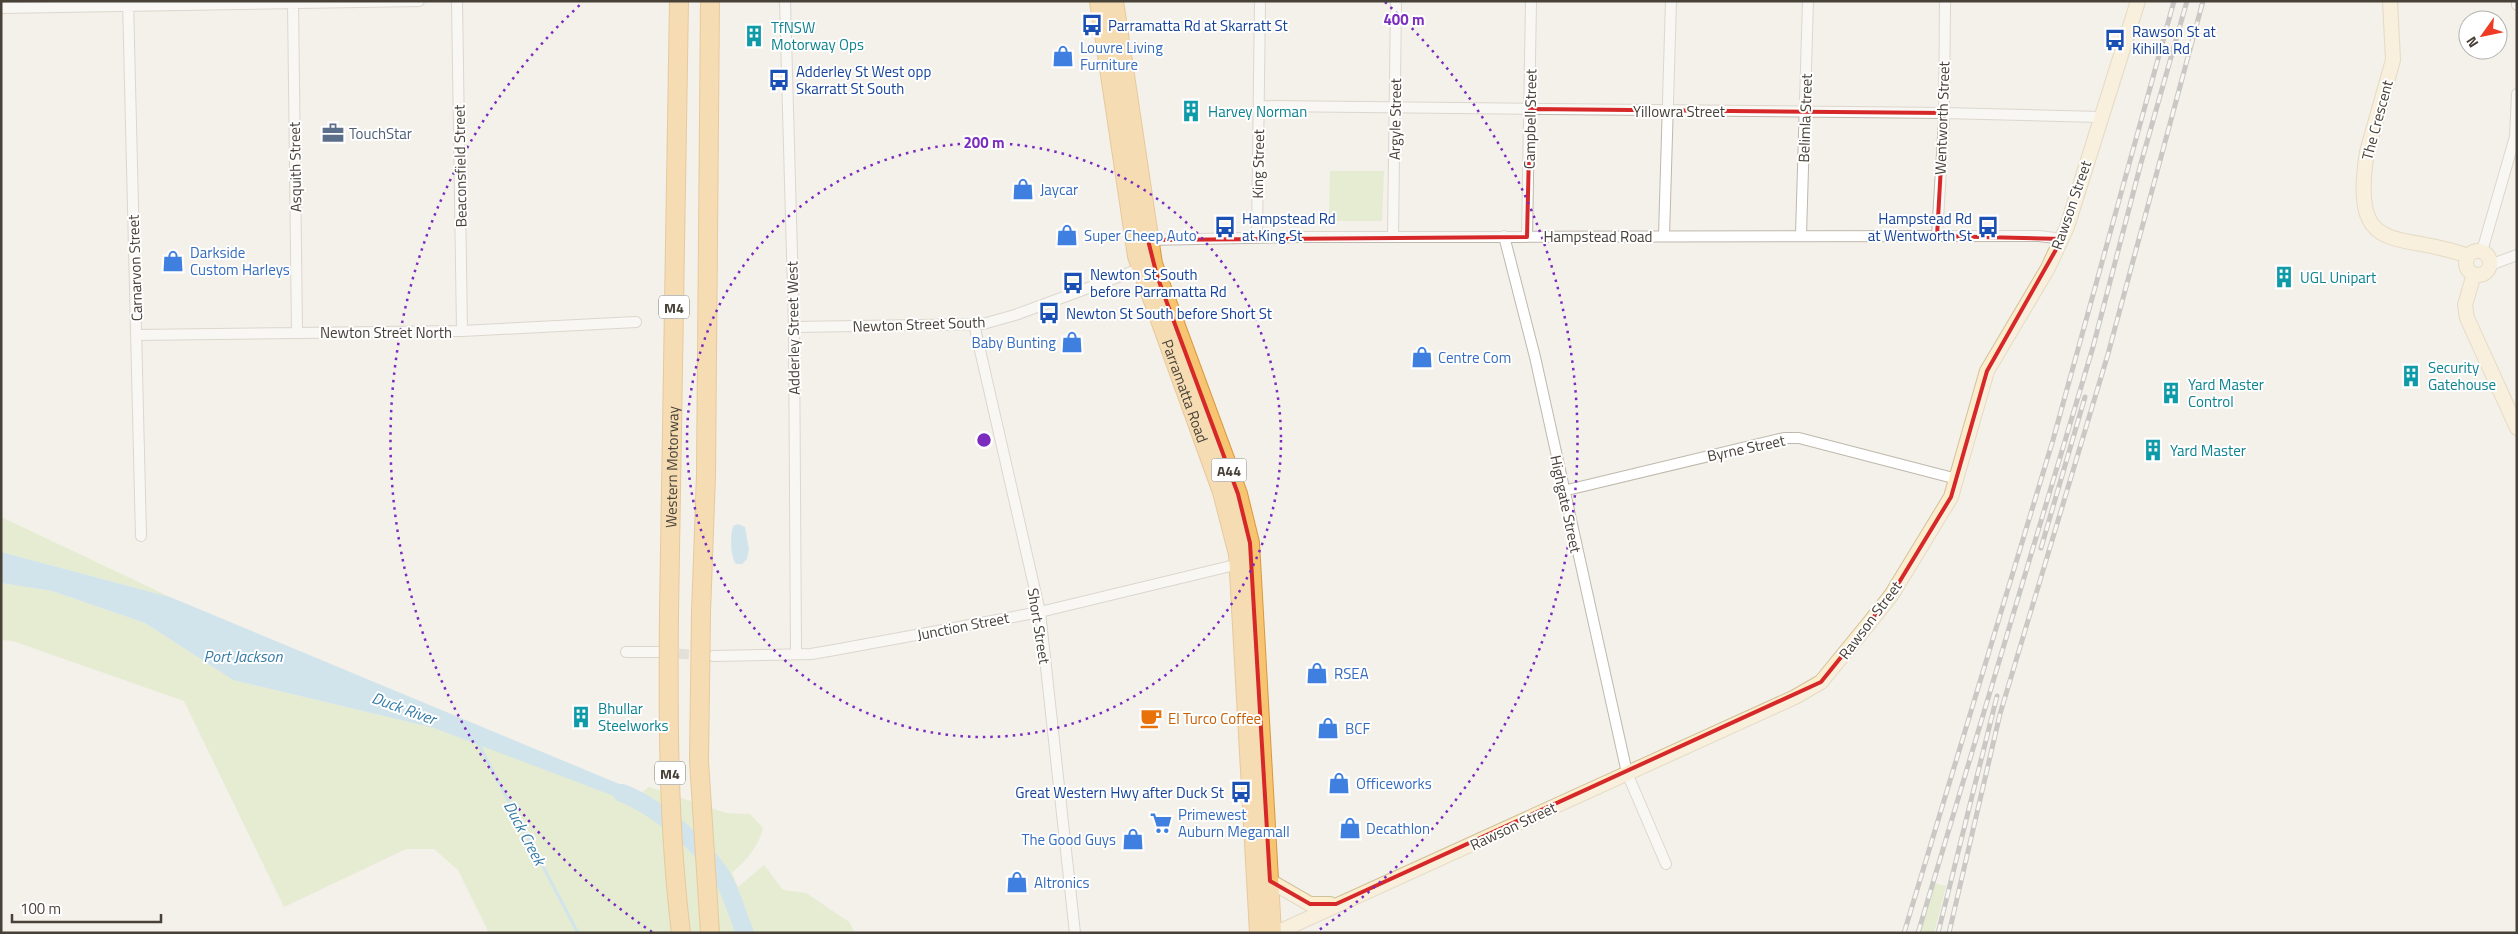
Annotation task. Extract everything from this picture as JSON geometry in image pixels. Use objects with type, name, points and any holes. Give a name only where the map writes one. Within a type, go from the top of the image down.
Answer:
[{"type":"highway","name":"Western Motorway","points":[[679,1],[669,612],[670,781],[673,867],[681,933]]},
{"type":"highway","name":"M4","points":[[710,1],[706,455],[699,761],[710,933]]},
{"type":"highway","name":"Parramatta Road","points":[[1099,1],[1147,266],[1222,492],[1235,538],[1239,564],[1259,933]]},
{"type":"highway","name":"Parramatta Road","points":[[1114,1],[1141,241]]},
{"type":"highway","name":"Parramatta Road","points":[[1147,266],[1238,494],[1250,543],[1272,933]]},
{"type":"main road","name":"Rawson Street","points":[[1276,933],[1336,904],[1795,697],[1821,682],[1892,594],[1951,497],[1988,371],[2062,239],[2138,1]]},
{"type":"main road","name":"The Crescent","points":[[2390,1],[2394,46],[2393,60],[2367,152],[2364,168],[2365,205],[2374,228],[2388,238],[2455,251],[2468,256]]},
{"type":"main road","points":[[2474,251],[2482,251],[2488,256],[2490,265],[2482,274],[2474,274],[2467,268],[2468,256],[2474,251]]},
{"type":"main road","points":[[2474,274],[2465,305],[2467,318],[2517,428]]},
{"type":"main road","points":[[1270,880],[1310,904],[1336,904]]},
{"type":"street","points":[[1,8],[128,4],[418,1]]},
{"type":"street","name":"Beaconsfield Street","points":[[457,1],[462,331]]},
{"type":"street","name":"Adderley Street West","points":[[786,1],[794,327],[796,654]]},
{"type":"street","name":"King Street","points":[[1257,237],[1260,1]]},
{"type":"street","name":"Argyle Street","points":[[1393,237],[1396,1]]},
{"type":"street","name":"Campbell Street","points":[[1527,236],[1531,1]]},
{"type":"street","points":[[1664,236],[1671,1]]},
{"type":"street","name":"Belimla Street","points":[[1801,235],[1808,1]]},
{"type":"street","name":"Wentworth Street","points":[[1938,236],[1944,113],[1944,1]]},
{"type":"street","name":"Asquith Street","points":[[293,2],[297,333]]},
{"type":"street","name":"Carnarvon Street","points":[[128,4],[141,536]]},
{"type":"street","points":[[2482,251],[2515,137],[2517,94]]},
{"type":"street","name":"Yillowra Street","points":[[1259,106],[1944,113],[2100,118]]},
{"type":"street","name":"Hampstead Road","points":[[1141,241],[1257,237],[1801,235],[2039,236],[2062,239]]},
{"type":"street","name":"Highgate Street","points":[[1504,236],[1535,357],[1563,491],[1627,773],[1666,864]]},
{"type":"street","points":[[2490,265],[2517,254]]},
{"type":"street","name":"Newton Street South","points":[[794,327],[974,324],[993,322],[1147,266]]},
{"type":"street","name":"Newton Street North","points":[[137,335],[462,331],[636,322]]},
{"type":"street","name":"Short Street","points":[[974,324],[1040,612],[1075,933]]},
{"type":"street","name":"Byrne Street","points":[[1563,491],[1784,438],[1799,438],[1957,479]]},
{"type":"street","name":"Junction Street","points":[[713,656],[796,654],[829,651],[1040,612],[1239,564]]},
{"type":"street","points":[[626,652],[658,652]]},
{"type":"highlighted area","points":[[1530,109],[1944,113],[1937,236],[2062,239],[1987,371],[1951,497],[1892,594],[1821,682],[1336,904],[1310,904],[1270,881],[1250,543],[1238,494],[1157,276],[1148,240],[1527,237]]},
{"type":"green space","points":[[1330,171],[1384,171],[1382,221],[1329,221]]},
{"type":"green space","points":[[1,517],[170,597],[1,552]]},
{"type":"green space","points":[[1,583],[52,591],[145,623],[233,680],[434,728],[643,806],[641,793],[649,787],[726,813],[750,814],[763,828],[758,842],[751,853],[732,873],[738,887],[764,865],[783,890],[806,893],[849,922],[855,933],[489,933],[458,870],[434,849],[406,849],[284,907],[184,701],[13,641],[1,640]]},
{"type":"green space","points":[[1934,883],[1946,886],[1934,933],[1920,933]]},
{"type":"water","points":[[738,524],[745,527],[749,549],[747,559],[742,564],[736,564],[732,551],[732,530],[733,526]]},
{"type":"water","name":"Port Jackson","points":[[1,552],[170,597],[641,793],[643,807],[434,728],[233,680],[145,623],[52,591],[1,583]]},
{"type":"waterway","name":"Duck Creek","points":[[477,741],[578,933]]},
{"type":"waterway","name":"Duck River","points":[[622,793],[662,816],[700,849],[719,872],[727,886],[745,933]]},
{"type":"tunnel","points":[[664,653],[704,655]]},
{"type":"railway","points":[[1904,933],[2053,440],[2174,1]]},
{"type":"railway","points":[[1918,933],[2093,347],[2141,163],[2187,1]]},
{"type":"railway","points":[[1949,933],[2000,714],[2108,354],[2203,1]]},
{"type":"railway","points":[[2041,548],[2085,397]]},
{"type":"railway","points":[[1938,933],[1997,696]]},
{"type":"place","name":"Parramatta Rd at Skarratt St","points":[[1092,25]]},
{"type":"place","name":"TfNSW Motorway Ops","points":[[754,36]]},
{"type":"place","name":"Rawson St at Kihilla Rd","points":[[2115,40]]},
{"type":"place","name":"Louvre Living Furniture","points":[[1063,56]]},
{"type":"place","name":"Adderley St West opp Skarratt St South","points":[[779,80]]},
{"type":"place","name":"Harvey Norman","points":[[1191,111]]},
{"type":"place","name":"TouchStar","points":[[333,133]]},
{"type":"place","name":"Jaycar","points":[[1023,189]]},
{"type":"place","name":"Hampstead Rd at King St","points":[[1225,227]]},
{"type":"place","name":"Hampstead Rd at Wentworth St","points":[[1988,227]]},
{"type":"place","name":"Super Cheep Auto","points":[[1067,235]]},
{"type":"place","name":"Darkside Custom Harleys","points":[[173,261]]},
{"type":"place","name":"UGL Unipart","points":[[2284,277]]},
{"type":"place","name":"Newton St South before Parramatta Rd","points":[[1073,283]]},
{"type":"place","name":"Newton St South before Short St","points":[[1049,313]]},
{"type":"place","name":"Baby Bunting","points":[[1072,342]]},
{"type":"place","name":"Centre Com","points":[[1422,357]]},
{"type":"place","name":"Security Gatehouse","points":[[2411,376]]},
{"type":"place","name":"Yard Master Control","points":[[2171,393]]},
{"type":"place","name":"Yard Master","points":[[2153,450]]},
{"type":"place","name":"RSEA","points":[[1317,673]]},
{"type":"place","name":"Bhullar Steelworks","points":[[581,717]]},
{"type":"place","name":"El Turco Coffee","points":[[1151,718]]},
{"type":"place","name":"BCF","points":[[1328,728]]},
{"type":"place","name":"Officeworks","points":[[1339,783]]},
{"type":"place","name":"Great Western Hwy after Duck St","points":[[1241,792]]},
{"type":"place","name":"Primewest Auburn Megamall","points":[[1161,823]]},
{"type":"place","name":"Decathlon","points":[[1350,828]]},
{"type":"place","name":"The Good Guys","points":[[1133,839]]},
{"type":"place","name":"Altronics","points":[[1017,882]]}]
